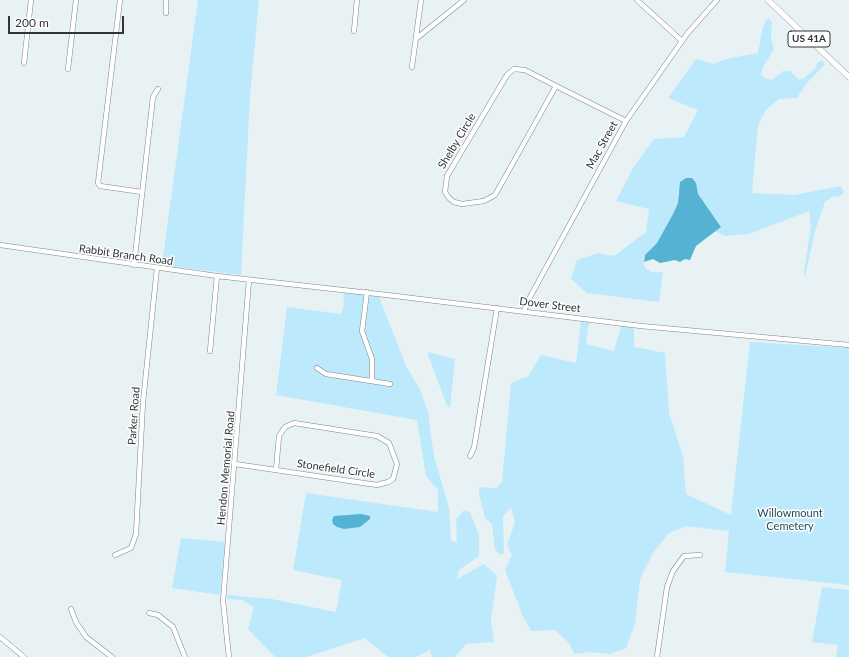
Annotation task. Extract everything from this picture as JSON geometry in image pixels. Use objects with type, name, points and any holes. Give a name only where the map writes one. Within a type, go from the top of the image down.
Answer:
[{"type":"main road","name":"US 41A","points":[[768,0],[849,77]]},
{"type":"street","points":[[24,63],[32,0]]},
{"type":"street","points":[[68,69],[76,0]]},
{"type":"street","points":[[120,0],[98,185],[142,192]]},
{"type":"street","points":[[166,0],[166,14]]},
{"type":"street","points":[[354,31],[357,0]]},
{"type":"street","points":[[412,67],[421,0]]},
{"type":"street","points":[[417,38],[464,0]]},
{"type":"street","points":[[637,0],[682,41]]},
{"type":"street","name":"Mac Street","points":[[524,311],[529,299],[626,121],[682,41],[717,0]]},
{"type":"street","name":"Shelby Circle","points":[[556,86],[495,195],[484,201],[462,204],[454,202],[449,198],[445,192],[447,176],[507,75],[514,69],[519,69],[556,86],[626,121]]},
{"type":"street","points":[[134,265],[153,97],[158,89]]},
{"type":"street","name":"Rabbit Branch Road","points":[[0,245],[249,280]]},
{"type":"street","name":"Parker Road","points":[[115,555],[131,548],[136,534],[143,402],[157,268]]},
{"type":"street","points":[[210,351],[217,276]]},
{"type":"street","name":"Dover Street","points":[[249,280],[367,292],[641,326],[849,345]]},
{"type":"street","name":"Hendon Memorial Road","points":[[228,657],[223,601],[249,280]]},
{"type":"street","points":[[367,292],[362,331],[372,359],[372,381]]},
{"type":"street","points":[[470,456],[474,448],[497,308]]},
{"type":"street","points":[[317,368],[326,374],[390,384]]},
{"type":"street","name":"Stonefield Circle","points":[[235,464],[377,485],[388,482],[393,478],[397,464],[389,443],[377,436],[294,423],[285,427],[279,436],[276,470]]},
{"type":"street","points":[[656,657],[667,587],[673,571],[684,556],[700,555]]},
{"type":"street","points":[[71,609],[76,622],[86,636],[112,657]]},
{"type":"street","points":[[149,613],[158,615],[173,627],[185,657]]},
{"type":"street","points":[[0,637],[24,657]]},
{"type":"green space","points":[[198,0],[259,0],[250,96],[241,275],[162,265]]},
{"type":"green space","points":[[768,18],[772,22],[771,37],[774,49],[763,67],[761,74],[764,78],[772,80],[783,71],[790,71],[798,79],[803,79],[815,69],[817,63],[822,60],[825,64],[806,84],[797,98],[779,99],[766,110],[758,125],[752,193],[794,195],[841,186],[844,192],[840,196],[832,197],[825,202],[815,231],[805,277],[804,272],[811,227],[809,211],[749,234],[725,236],[715,231],[721,227],[697,194],[696,183],[678,192],[678,203],[673,214],[657,243],[643,259],[644,267],[651,272],[663,272],[659,302],[587,293],[571,279],[577,260],[598,253],[614,256],[646,232],[649,209],[616,201],[633,168],[654,139],[684,137],[698,110],[668,98],[696,59],[714,64],[726,59],[758,53],[763,26]]},
{"type":"green space","points":[[343,291],[379,297],[406,366],[420,389],[428,412],[434,456],[449,508],[451,541],[457,542],[456,519],[464,510],[470,512],[479,535],[479,556],[459,570],[457,579],[484,564],[497,576],[491,620],[494,642],[466,644],[455,657],[432,657],[430,650],[415,657],[388,657],[365,638],[306,657],[275,657],[248,629],[254,607],[242,600],[227,599],[227,595],[272,599],[336,612],[342,580],[293,570],[306,493],[438,512],[438,490],[426,476],[417,420],[276,395],[287,307],[341,314],[344,304]]},
{"type":"green space","name":"Willowmount Cemetery","points":[[581,321],[589,322],[586,344],[614,351],[621,326],[634,328],[634,347],[665,353],[669,413],[683,456],[686,494],[731,515],[750,342],[849,348],[849,585],[725,572],[729,531],[686,526],[669,533],[653,553],[640,579],[635,624],[626,648],[610,654],[589,652],[574,654],[569,643],[555,630],[531,631],[522,614],[505,570],[512,555],[507,545],[515,523],[511,507],[503,517],[504,553],[501,555],[495,550],[492,524],[485,518],[479,494],[479,487],[496,488],[502,482],[511,383],[528,376],[541,355],[576,363]]},
{"type":"green space","points":[[427,352],[455,359],[450,407],[447,406]]},
{"type":"green space","points":[[181,538],[225,542],[220,595],[172,588]]},
{"type":"green space","points":[[822,587],[849,590],[849,657],[836,657],[838,645],[812,642]]},
{"type":"water","points":[[686,178],[692,178],[696,183],[698,194],[721,227],[696,246],[690,260],[685,259],[680,262],[675,260],[660,263],[653,259],[644,262],[645,255],[657,243],[673,214],[678,203],[680,182]]},
{"type":"water","points":[[361,514],[370,516],[370,519],[360,527],[344,529],[333,524],[332,520],[334,516]]}]
